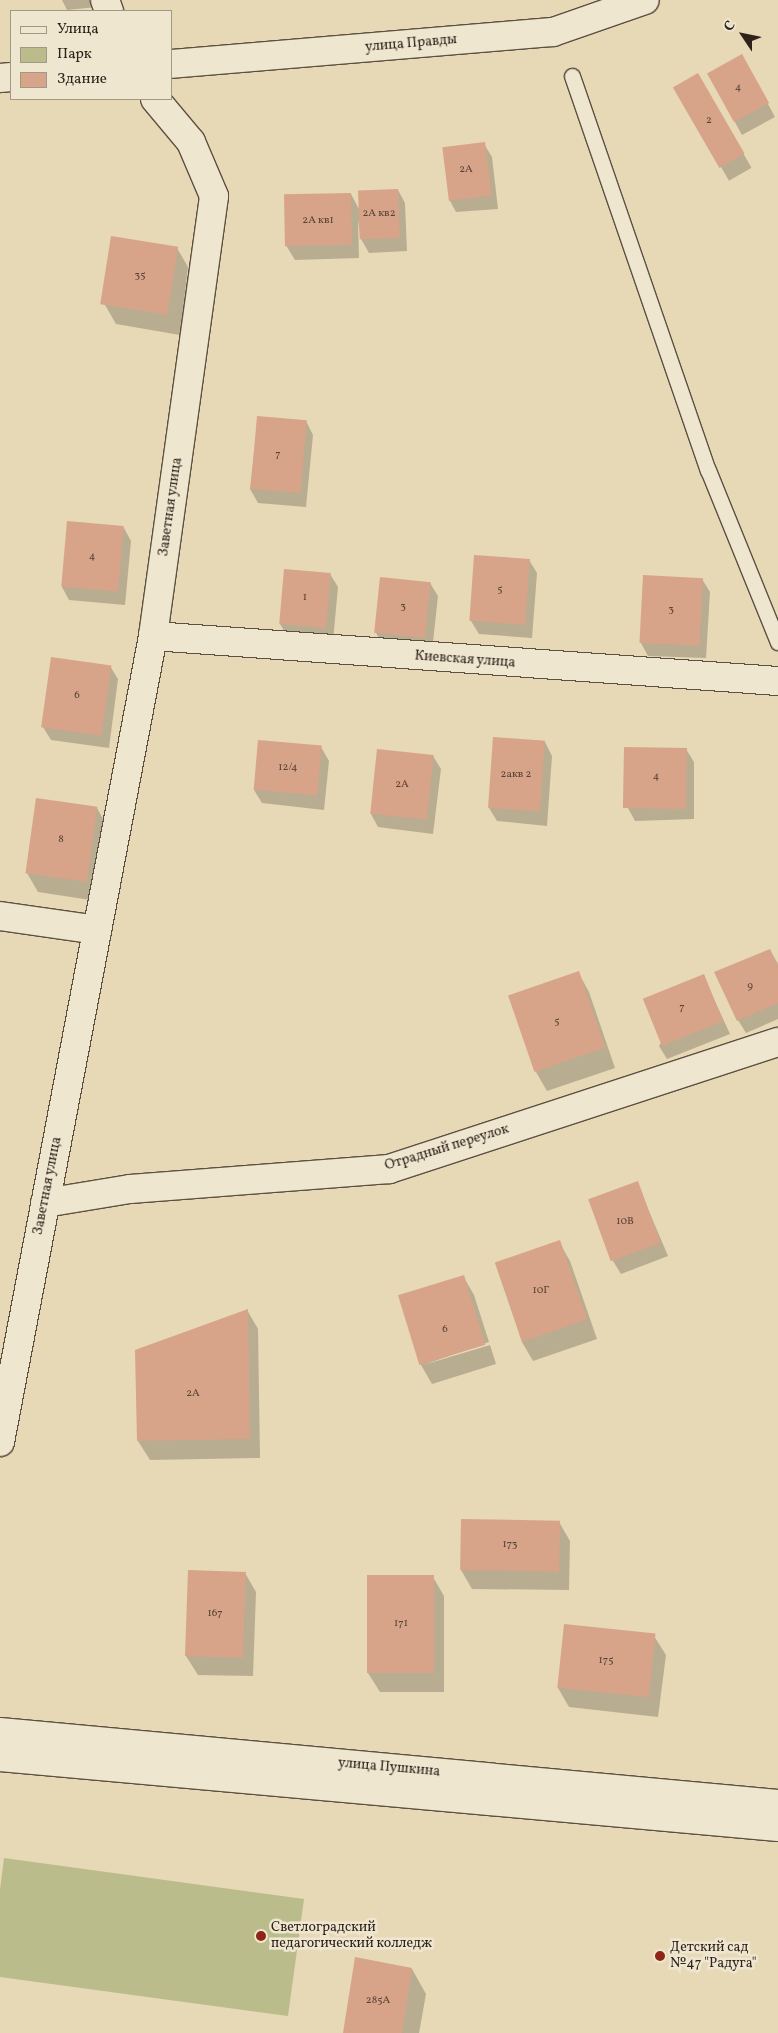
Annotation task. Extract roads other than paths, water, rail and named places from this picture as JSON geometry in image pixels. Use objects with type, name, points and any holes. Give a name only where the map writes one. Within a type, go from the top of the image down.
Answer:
[{"type":"street","name":"улица Правды","points":[[172,64],[553,32],[637,2]]},
{"type":"street","name":"Заветная улица","points":[[0,1442],[153,636],[214,196],[191,142],[156,100]]},
{"type":"street","name":"Киевская улица","points":[[153,636],[778,681]]},
{"type":"street","points":[[0,916],[97,930]]},
{"type":"street","name":"Отрадный переулок","points":[[45,1203],[130,1189],[389,1169],[778,1042]]},
{"type":"street","name":"улица Пушкина","points":[[0,1732],[778,1804]]},
{"type":"street","points":[[0,1757],[778,1827]]},
{"type":"lane","points":[[572,76],[708,470],[778,642]]},
{"type":"place","name":"Светлоградский педагогический колледж","points":[[261,1936]]},
{"type":"place","name":"Детский сад №47 \"Радуга\"","points":[[660,1956]]}]
